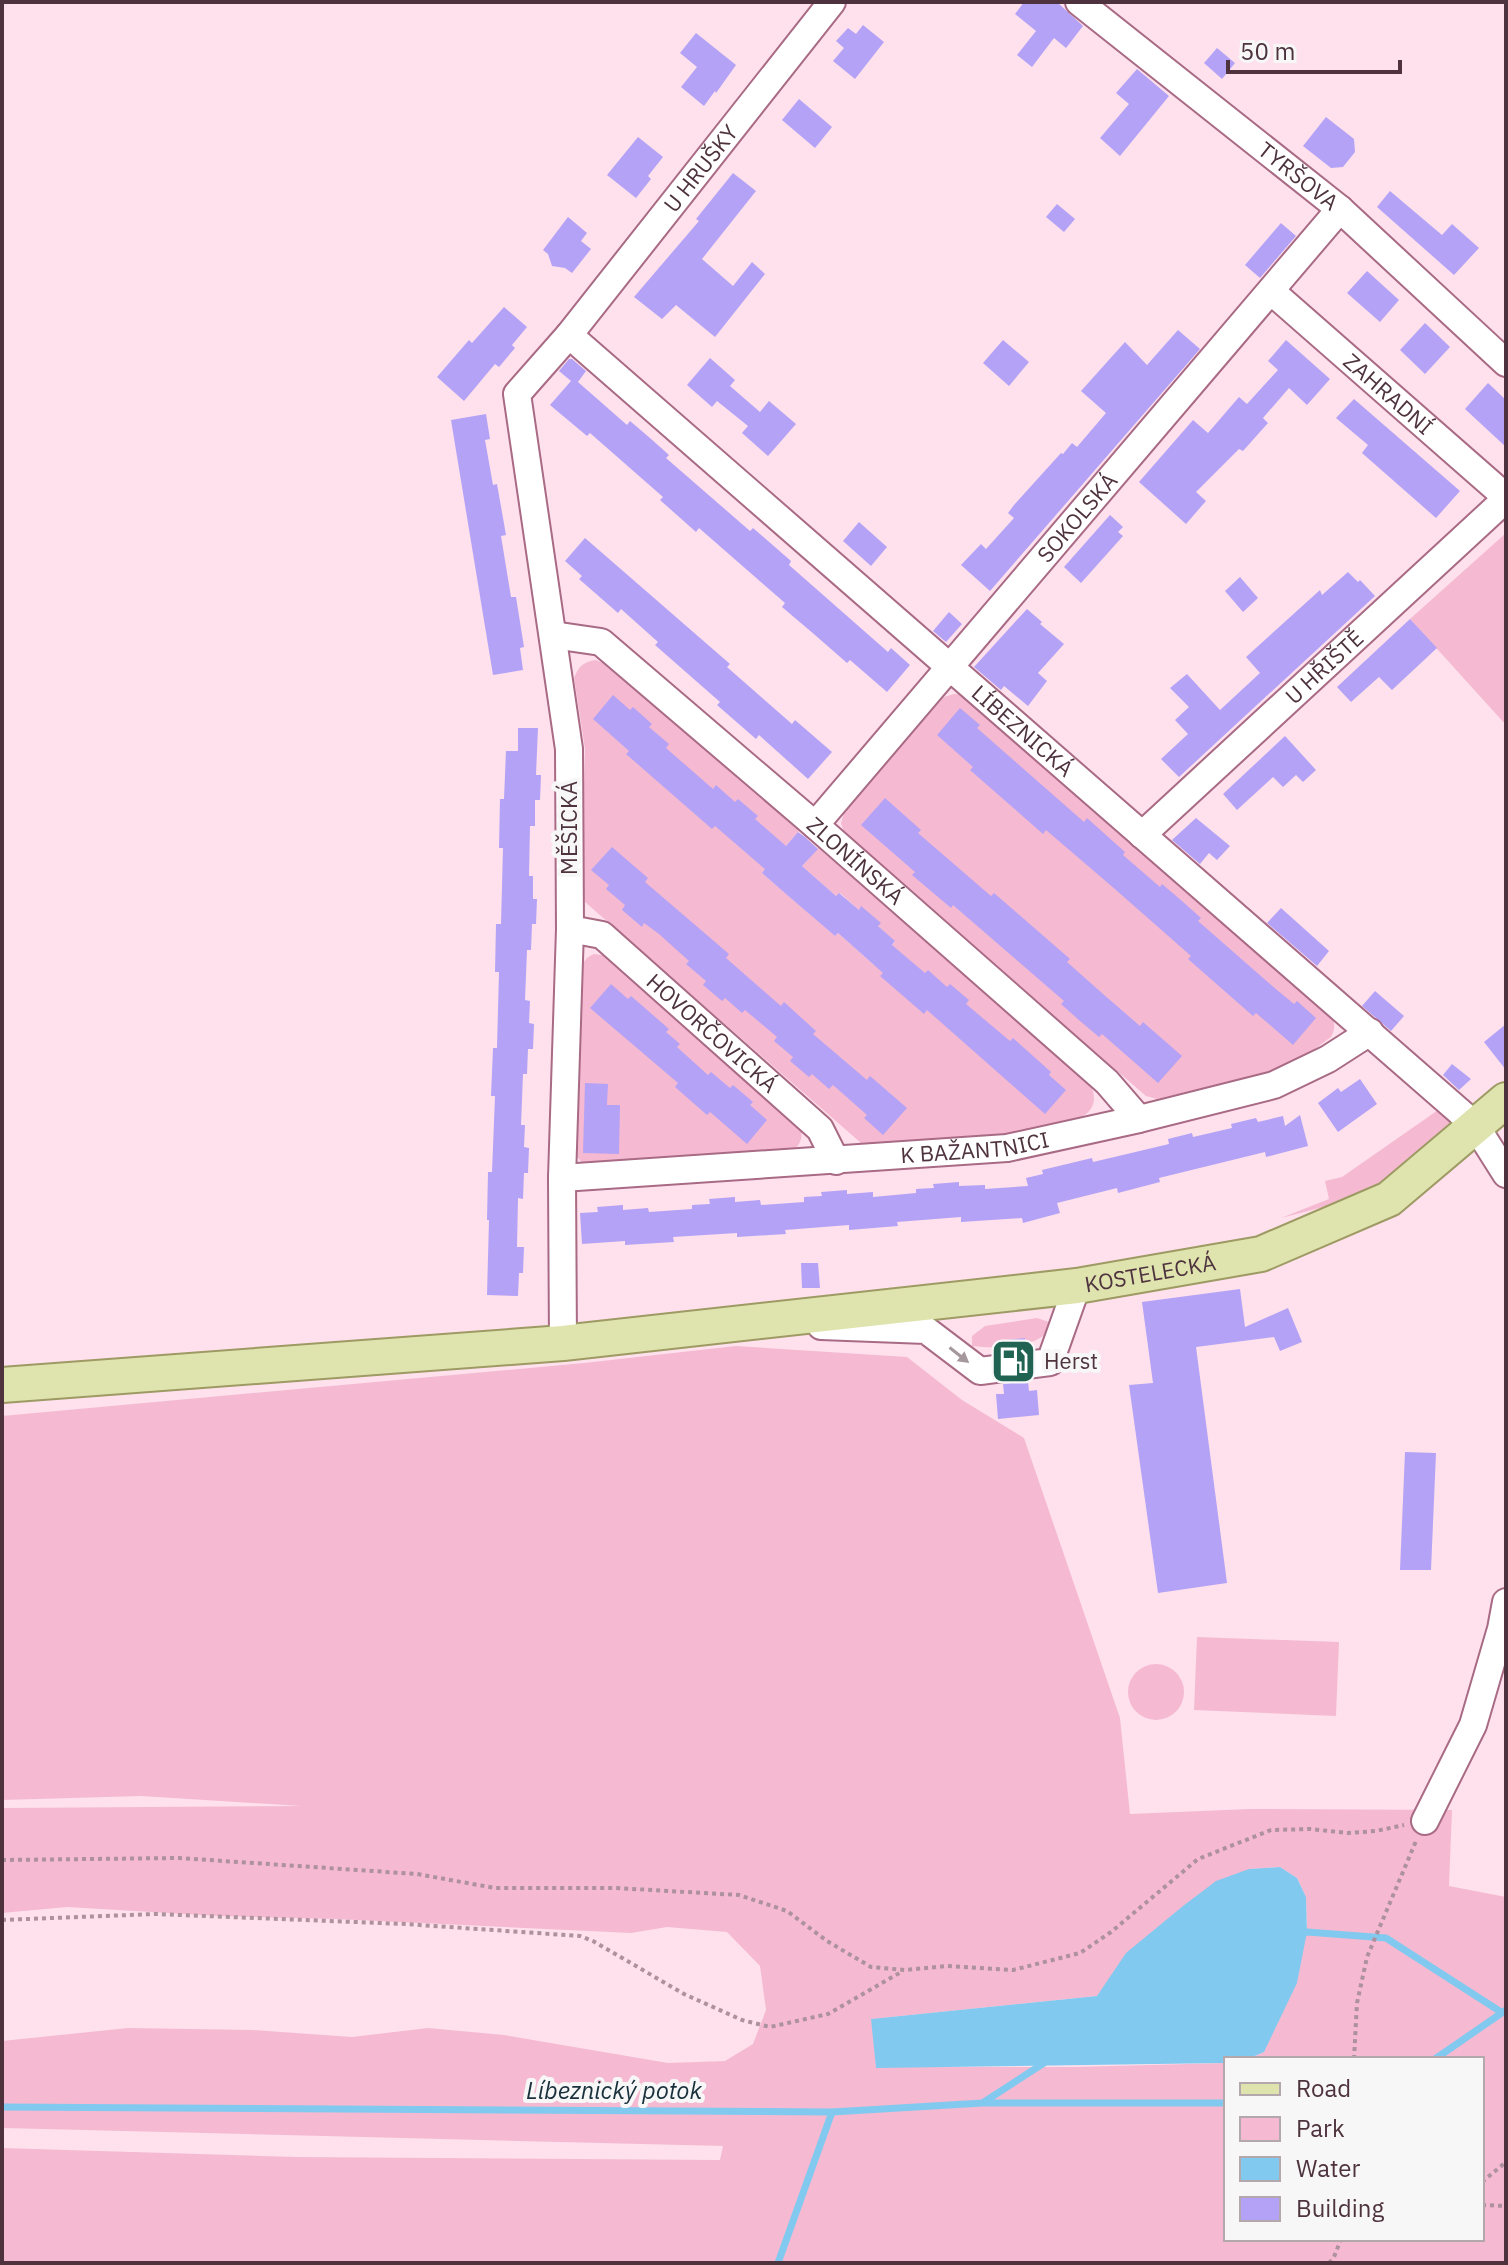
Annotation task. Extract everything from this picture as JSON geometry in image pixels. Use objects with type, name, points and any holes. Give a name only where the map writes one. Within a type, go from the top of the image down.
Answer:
[{"type":"main road","name":"KOSTELECKÁ","points":[[2,1385],[563,1343],[750,1324],[1077,1286],[1261,1254],[1389,1199],[1506,1100]]},
{"type":"street","name":"U HRUŠKY","points":[[569,335],[832,2]]},
{"type":"street","name":"TYRŠOVA","points":[[1079,2],[1340,209],[1506,363]]},
{"type":"street","name":"SOKOLSKÁ","points":[[815,825],[1340,209]]},
{"type":"street","name":"ZAHRADNÍ","points":[[1271,291],[1506,498]]},
{"type":"street","name":"MĚŠICKÁ","points":[[563,1343],[562,1178],[570,929],[569,749],[517,394],[569,335]]},
{"type":"street","name":"LÍBEZNICKÁ","points":[[569,335],[1475,1125],[1506,1174]]},
{"type":"street","name":"U HŘIŠTĚ","points":[[1142,835],[1506,498]]},
{"type":"street","name":"ZLONÍNSKÁ","points":[[553,635],[601,642],[1107,1082],[1139,1119]]},
{"type":"street","name":"HOVORČOVICKÁ","points":[[570,929],[602,935],[820,1129],[836,1161]]},
{"type":"street","name":"K BAŽANTNICI","points":[[562,1178],[1007,1148],[1274,1085],[1328,1059],[1370,1032]]},
{"type":"street","points":[[750,1324],[926,1330],[980,1371],[1050,1362],[1077,1286]]},
{"type":"street","points":[[926,1330],[955,1300]]},
{"type":"street","points":[[1425,1821],[1473,1725],[1506,1602]]},
{"type":"path","points":[[2,1860],[179,1858],[417,1874],[495,1888],[616,1888],[739,1895],[787,1911],[827,1941],[871,1967],[905,1970],[947,1966],[1013,1970],[1080,1953],[1111,1932],[1198,1859],[1271,1830],[1310,1829],[1348,1833],[1425,1821]]},
{"type":"path","points":[[1354,2057],[1357,2003],[1367,1957],[1425,1821]]},
{"type":"path","points":[[2,1920],[155,1914],[405,1924],[580,1936],[684,1994],[742,2020],[770,2027],[828,2014],[905,1970]]},
{"type":"path","points":[[1484,2180],[1506,2162]]},
{"type":"path","points":[[1484,2205],[1506,2206]]},
{"type":"path","points":[[1329,2263],[1340,2241]]},
{"type":"green space","points":[[1506,533],[1506,725],[1410,619]]},
{"type":"green space","points":[[596,660],[608,665],[799,831],[762,873],[874,965],[895,942],[878,926],[880,923],[861,907],[859,910],[840,893],[836,896],[802,866],[818,848],[1091,1086],[1094,1100],[1089,1111],[1081,1117],[991,1140],[873,1147],[861,1143],[585,902],[581,889],[585,749],[574,678],[582,665]]},
{"type":"green space","points":[[954,694],[970,699],[1327,1009],[1334,1023],[1331,1037],[1292,1066],[1157,1099],[1146,1096],[845,835],[841,823],[845,810],[944,697]]},
{"type":"green space","points":[[594,954],[609,956],[801,1127],[801,1139],[796,1148],[790,1153],[584,1165],[574,1153],[580,966]]},
{"type":"green space","points":[[1441,1108],[1460,1125],[1358,1198],[1281,1218],[1329,1199],[1325,1181],[1342,1177]]},
{"type":"green space","points":[[1037,1318],[1049,1322],[1050,1329],[1035,1341],[1003,1347],[972,1346],[972,1336],[985,1326]]},
{"type":"green space","points":[[736,1346],[907,1357],[962,1400],[1024,1438],[1120,1718],[1130,1814],[1249,1809],[1452,1810],[1449,1886],[1506,1897],[1506,2263],[2,2263],[2,2148],[296,2157],[720,2160],[723,2146],[2,2128],[2,2041],[128,2028],[253,2030],[352,2037],[428,2028],[504,2035],[668,2063],[725,2061],[753,2044],[766,2010],[760,1966],[727,1932],[667,1927],[631,1933],[67,1907],[2,1913],[2,1808],[301,1806],[141,1796],[2,1800],[2,1416],[584,1363]],"holes":[[[1280,1867],[1297,1878],[1306,1897],[1307,1932],[1264,2052],[1253,2057],[1484,2057],[1484,2241],[1224,2241],[1224,2063],[876,2067],[872,2019],[1097,1996],[1249,1869]]]},
{"type":"green space","points":[[1197,1637],[1339,1642],[1336,1716],[1194,1710]]},
{"type":"green space","points":[[1156,1664],[1176,1672],[1184,1692],[1176,1712],[1156,1720],[1136,1712],[1128,1692],[1136,1672]]},
{"type":"water","points":[[1280,1867],[1297,1878],[1306,1897],[1307,1932],[1297,1983],[1264,2052],[1253,2057],[1224,2057],[1224,2063],[876,2068],[871,2019],[1097,1996],[1126,1953],[1216,1881],[1249,1869]]},
{"type":"building","points":[[1024,2],[1057,2],[1083,26],[1066,48],[1054,38],[1032,67],[1017,55],[1036,31],[1015,14]]},
{"type":"building","points":[[863,25],[884,42],[855,79],[833,61],[844,48],[836,41],[848,28],[856,34]]},
{"type":"building","points":[[696,33],[736,65],[704,106],[681,87],[697,67],[680,53]]},
{"type":"building","points":[[1217,48],[1235,63],[1222,79],[1204,63]]},
{"type":"building","points":[[1137,69],[1169,96],[1120,156],[1100,138],[1129,104],[1116,93]]},
{"type":"building","points":[[799,99],[832,127],[815,148],[782,120]]},
{"type":"building","points":[[1326,117],[1354,139],[1355,152],[1343,167],[1331,168],[1303,146]]},
{"type":"building","points":[[638,137],[663,157],[636,198],[607,175]]},
{"type":"building","points":[[733,173],[756,191],[702,259],[733,286],[752,262],[765,274],[715,337],[676,305],[662,319],[634,297],[699,221],[696,219]]},
{"type":"building","points":[[1390,191],[1442,235],[1452,224],[1479,248],[1454,275],[1377,207]]},
{"type":"building","points":[[1057,204],[1075,219],[1064,232],[1046,217]]},
{"type":"building","points":[[568,217],[587,233],[581,241],[591,249],[572,273],[565,268],[552,266],[543,250]]},
{"type":"building","points":[[1281,223],[1296,236],[1260,278],[1245,265]]},
{"type":"building","points":[[1367,271],[1399,300],[1380,322],[1347,293]]},
{"type":"building","points":[[504,307],[527,327],[499,367],[495,364],[464,401],[437,377],[469,340],[472,343]]},
{"type":"building","points":[[1425,323],[1450,347],[1425,374],[1400,350]]},
{"type":"building","points":[[1178,330],[1200,349],[990,591],[961,565],[981,544],[986,549],[1014,518],[1008,513],[1014,505],[1061,453],[1072,443],[1077,447],[1106,413],[1081,391],[1125,342],[1147,365]]},
{"type":"building","points":[[1003,340],[1029,362],[1009,386],[983,363]]},
{"type":"building","points":[[1286,340],[1330,379],[1307,405],[1289,388],[1263,418],[1268,423],[1243,451],[1239,449],[1196,492],[1206,501],[1186,524],[1139,482],[1193,420],[1208,433],[1239,397],[1247,404],[1278,370],[1268,361]]},
{"type":"building","points":[[710,358],[735,380],[730,386],[760,412],[769,401],[796,424],[768,456],[742,433],[748,426],[717,401],[712,407],[687,385]]},
{"type":"building","points":[[569,359],[586,371],[578,382],[627,425],[630,421],[650,438],[669,455],[666,458],[750,531],[753,528],[791,561],[789,565],[888,652],[891,648],[910,665],[887,692],[850,660],[847,663],[782,607],[785,603],[699,528],[696,532],[660,500],[663,497],[590,433],[587,436],[550,405],[571,381],[559,371]]},
{"type":"building","points":[[1488,383],[1506,400],[1506,447],[1465,409]]},
{"type":"building","points":[[1354,399],[1460,491],[1436,518],[1362,453],[1368,445],[1336,418]]},
{"type":"building","points":[[486,414],[490,439],[485,440],[493,485],[497,484],[506,535],[501,536],[511,597],[516,597],[524,647],[520,648],[523,670],[493,675],[451,420]]},
{"type":"building","points":[[1110,515],[1123,527],[1118,532],[1123,536],[1081,583],[1064,567]]},
{"type":"building","points":[[859,522],[887,547],[871,566],[843,541]]},
{"type":"building","points":[[585,538],[730,664],[727,667],[792,724],[795,720],[832,752],[808,779],[759,735],[756,739],[717,705],[720,702],[655,645],[658,642],[621,609],[618,613],[579,579],[582,576],[565,561]]},
{"type":"building","points":[[1348,572],[1375,596],[1179,777],[1161,759],[1188,734],[1175,720],[1189,707],[1170,688],[1187,674],[1220,710],[1260,673],[1246,657],[1320,590],[1322,595]]},
{"type":"building","points":[[1240,577],[1258,598],[1243,612],[1225,591]]},
{"type":"building","points":[[1027,609],[1064,644],[1038,673],[1047,681],[1028,706],[1004,686],[1001,690],[974,667]]},
{"type":"building","points":[[949,612],[962,624],[946,642],[933,631]]},
{"type":"building","points":[[1410,619],[1437,648],[1392,690],[1379,677],[1351,702],[1337,687]]},
{"type":"building","points":[[613,695],[652,724],[649,727],[669,744],[666,748],[713,789],[716,785],[735,802],[738,799],[786,846],[798,832],[805,837],[818,849],[802,866],[836,896],[839,893],[859,910],[861,906],[881,923],[878,926],[895,941],[892,945],[925,973],[928,970],[947,987],[950,984],[969,1000],[966,1004],[1010,1041],[1013,1038],[1051,1072],[1049,1075],[1066,1090],[1045,1114],[927,1010],[924,1014],[880,976],[883,973],[838,933],[835,936],[786,894],[762,873],[765,869],[715,826],[712,829],[626,754],[629,751],[593,719]]},
{"type":"building","points":[[960,708],[980,725],[977,728],[1084,822],[1087,818],[1125,852],[1123,855],[1160,887],[1162,884],[1182,901],[1201,918],[1198,921],[1277,990],[1294,1004],[1297,1001],[1316,1018],[1293,1045],[1256,1013],[1253,1016],[1116,890],[1046,830],[1043,834],[970,770],[973,767],[937,735]]},
{"type":"building","points":[[518,728],[538,728],[536,775],[541,775],[540,800],[535,800],[535,826],[530,826],[529,876],[533,876],[533,899],[537,899],[531,950],[527,950],[525,1000],[530,1001],[529,1023],[534,1024],[533,1049],[528,1049],[527,1074],[523,1074],[521,1125],[525,1125],[524,1147],[529,1148],[523,1199],[518,1198],[517,1247],[524,1247],[518,1296],[487,1295],[487,1220],[495,1096],[491,1096],[493,1048],[497,1048],[499,972],[495,972],[496,924],[501,924],[503,848],[499,848],[500,799],[504,799],[506,751],[518,751]]},
{"type":"building","points":[[1285,736],[1316,770],[1303,782],[1296,775],[1283,787],[1273,777],[1237,810],[1223,794]]},
{"type":"building","points":[[885,798],[921,830],[918,833],[1070,959],[1067,962],[1103,994],[1140,1026],[1143,1022],[1182,1056],[1158,1083],[1102,1034],[1099,1037],[1080,1021],[1061,1004],[1064,1001],[953,905],[951,908],[912,875],[915,872],[861,825]]},
{"type":"building","points":[[1196,818],[1230,846],[1217,860],[1209,853],[1200,864],[1172,840]]},
{"type":"building","points":[[612,847],[648,878],[645,882],[729,954],[726,958],[781,1006],[784,1002],[816,1031],[813,1034],[867,1080],[870,1076],[907,1108],[883,1135],[864,1118],[867,1115],[833,1085],[829,1089],[790,1061],[793,1057],[774,1041],[777,1037],[745,1010],[742,1013],[703,985],[706,981],[686,964],[689,961],[659,934],[644,923],[642,927],[622,910],[625,905],[606,889],[609,885],[591,870]]},
{"type":"building","points":[[1281,908],[1329,951],[1317,966],[1267,923]]},
{"type":"building","points":[[611,984],[628,999],[631,996],[669,1029],[666,1032],[680,1044],[677,1047],[708,1075],[711,1072],[730,1088],[733,1085],[753,1102],[750,1105],[767,1120],[747,1144],[710,1112],[707,1115],[675,1087],[678,1083],[590,1008]]},
{"type":"building","points":[[1375,991],[1404,1016],[1391,1031],[1362,1006]]},
{"type":"building","points":[[1506,1024],[1506,1070],[1484,1042]]},
{"type":"building","points":[[1452,1064],[1471,1079],[1459,1090],[1443,1075]]},
{"type":"building","points":[[1360,1079],[1377,1104],[1338,1132],[1318,1103],[1338,1088],[1341,1092]]},
{"type":"building","points":[[585,1083],[608,1084],[607,1105],[620,1105],[619,1154],[583,1153]]},
{"type":"building","points":[[1300,1115],[1308,1146],[1266,1157],[1265,1152],[1159,1178],[1160,1182],[1118,1193],[1117,1188],[1057,1203],[1060,1213],[1023,1223],[1022,1218],[961,1222],[961,1217],[897,1222],[898,1226],[849,1230],[849,1225],[785,1230],[786,1234],[673,1237],[674,1242],[582,1244],[580,1213],[598,1212],[597,1207],[623,1205],[623,1210],[648,1208],[649,1212],[692,1209],[692,1205],[710,1204],[709,1199],[735,1197],[735,1202],[760,1200],[761,1205],[804,1202],[804,1197],[822,1196],[821,1192],[873,1192],[873,1197],[916,1193],[916,1189],[934,1188],[933,1184],[959,1182],[959,1186],[985,1185],[985,1189],[1028,1186],[1026,1178],[1043,1174],[1042,1170],[1169,1144],[1168,1139],[1232,1128],[1231,1124],[1256,1118],[1258,1122],[1283,1116],[1285,1126]]},
{"type":"building","points":[[801,1263],[818,1263],[820,1288],[802,1288]]},
{"type":"building","points":[[1240,1289],[1245,1327],[1288,1308],[1302,1342],[1280,1351],[1274,1337],[1196,1347],[1227,1583],[1158,1593],[1129,1385],[1153,1383],[1142,1302]]},
{"type":"building","points":[[1025,1338],[1025,1349],[1000,1352],[999,1341]]},
{"type":"building","points":[[1028,1381],[1029,1391],[1037,1390],[1039,1415],[998,1419],[996,1394],[1004,1394],[1003,1384]]},
{"type":"building","points":[[1405,1452],[1436,1453],[1431,1570],[1400,1570]]},
{"type":"waterway","points":[[1298,1936],[1307,1932],[1386,1938],[1501,2012]]},
{"type":"waterway","name":"Líbeznický potok","points":[[1438,2057],[1506,2010]]},
{"type":"waterway","points":[[984,2102],[1044,2063]]},
{"type":"waterway","name":"Líbeznický potok","points":[[2,2107],[832,2112],[983,2103],[1224,2103]]},
{"type":"waterway","points":[[778,2263],[832,2112]]},
{"type":"place","name":"Herst","points":[[1013,1361]]}]
